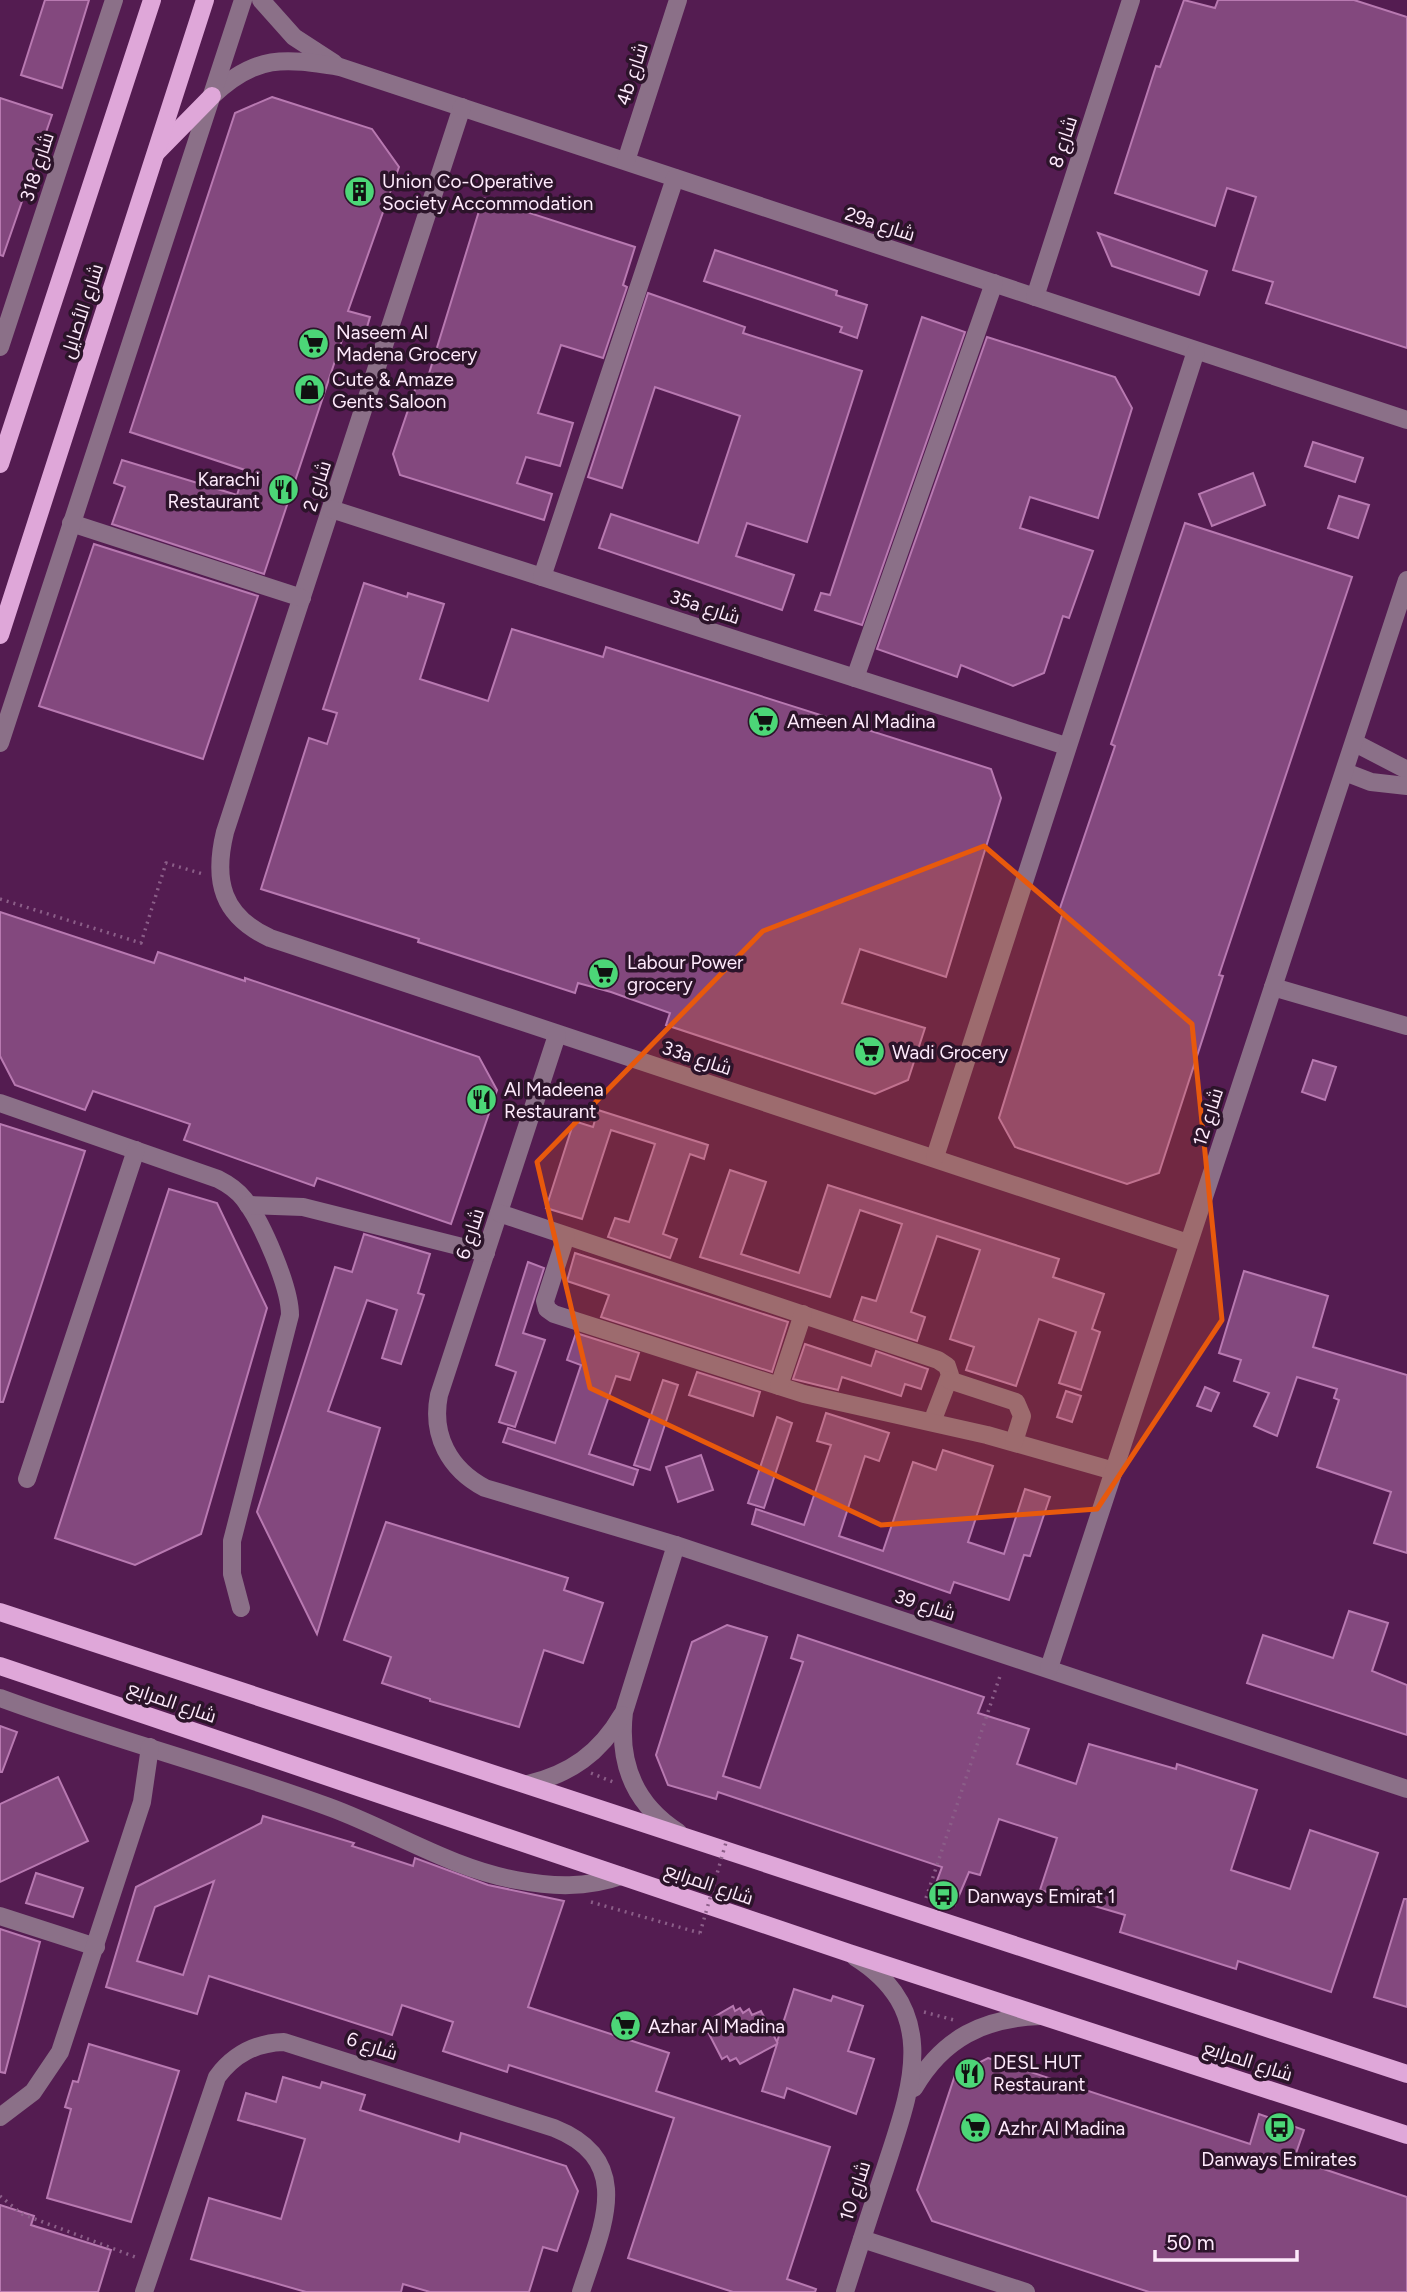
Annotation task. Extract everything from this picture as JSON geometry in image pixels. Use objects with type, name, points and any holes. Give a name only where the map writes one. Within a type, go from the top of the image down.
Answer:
[{"type":"main road","name":"شارع الأصايل","points":[[0,464],[152,0]]},
{"type":"main road","name":"شارع الأصايل","points":[[0,635],[205,0]]},
{"type":"main road","points":[[154,154],[212,96]]},
{"type":"main road","name":"شارع المرابع","points":[[0,1612],[1407,2074]]},
{"type":"main road","name":"شارع المرابع","points":[[0,1666],[849,1953],[1407,2135]]},
{"type":"street","name":"شارع 318","points":[[0,347],[114,0]]},
{"type":"street","points":[[0,743],[243,0]]},
{"type":"street","name":"29a شارع","points":[[261,0],[294,37],[340,67]]},
{"type":"street","name":"4b شارع","points":[[626,161],[678,0]]},
{"type":"street","name":"شارع 8","points":[[1035,297],[1131,0]]},
{"type":"street","name":"29a شارع","points":[[212,96],[240,73],[273,60],[340,67],[1407,420]]},
{"type":"street","name":"شارع 2","points":[[219,879],[225,832],[462,107]]},
{"type":"street","points":[[542,577],[675,178]]},
{"type":"street","points":[[855,678],[994,284]]},
{"type":"street","points":[[935,1157],[1196,351]]},
{"type":"street","name":"35a شارع","points":[[331,509],[1066,746]]},
{"type":"street","points":[[71,523],[302,598]]},
{"type":"street","name":"شارع 12","points":[[1049,1668],[1407,580]]},
{"type":"street","points":[[1354,743],[1407,770]]},
{"type":"street","points":[[1345,772],[1370,782],[1407,786]]},
{"type":"street","name":"33a شارع","points":[[219,879],[237,915],[258,932],[557,1035],[935,1157],[1188,1243]]},
{"type":"street","points":[[1273,987],[1407,1026]]},
{"type":"street","name":"شارع 6","points":[[443,1446],[436,1421],[439,1395],[557,1035]]},
{"type":"street","points":[[0,1103],[218,1179],[236,1190],[248,1205],[284,1281],[290,1315],[232,1541],[232,1574],[241,1608]]},
{"type":"street","points":[[27,1479],[136,1150]]},
{"type":"street","points":[[248,1205],[303,1207],[486,1253]]},
{"type":"street","points":[[499,1213],[938,1360],[949,1370],[949,1380],[932,1422]]},
{"type":"street","points":[[566,1236],[545,1301],[550,1312],[829,1401],[932,1422],[1114,1471]]},
{"type":"street","points":[[779,1386],[803,1314]]},
{"type":"street","points":[[949,1380],[1016,1402],[1022,1416],[1014,1443]]},
{"type":"street","name":"شارع 39","points":[[443,1446],[456,1467],[485,1488],[676,1545],[1407,1788]]},
{"type":"street","points":[[676,1545],[624,1713],[621,1734],[629,1777],[649,1810],[681,1834]]},
{"type":"street","points":[[0,1698],[354,1816],[445,1859],[488,1874],[559,1886],[590,1885],[621,1876]]},
{"type":"street","points":[[528,1784],[548,1780],[584,1760],[600,1746],[624,1713]]},
{"type":"street","points":[[0,2117],[33,2092],[53,2066],[96,1947],[142,1802],[149,1746]]},
{"type":"street","points":[[0,1916],[96,1947]]},
{"type":"street","name":"شارع 10","points":[[845,2292],[906,2104],[914,2054],[906,2017],[884,1982],[849,1953]]},
{"type":"street","name":"شارع 10","points":[[906,2104],[936,2056],[965,2032],[998,2020],[1043,2016]]},
{"type":"street","name":"شارع 6","points":[[144,2292],[217,2077],[239,2054],[268,2042],[285,2042],[554,2128],[582,2143],[602,2169],[608,2200],[581,2292]]},
{"type":"street","points":[[862,2239],[1026,2292]]},
{"type":"path","points":[[0,899],[141,943],[166,863],[219,879]]},
{"type":"path","points":[[921,1913],[1007,1654]]},
{"type":"path","points":[[584,1760],[592,1774],[614,1782],[629,1777]]},
{"type":"path","points":[[622,1911],[700,1933],[727,1839]]},
{"type":"path","points":[[906,2017],[921,2012],[957,2021],[965,2032]]},
{"type":"path","points":[[0,2196],[22,2214],[153,2263]]},
{"type":"highlighted area","points":[[984,846],[1192,1024],[1222,1320],[1097,1509],[881,1525],[590,1388],[537,1162],[763,931]]},
{"type":"building","points":[[45,0],[89,0],[62,88],[21,75]]},
{"type":"building","points":[[1184,0],[1215,8],[1218,0],[1354,0],[1407,17],[1407,348],[1266,303],[1273,282],[1233,270],[1256,197],[1227,188],[1215,226],[1115,193],[1156,66],[1160,67]]},
{"type":"building","points":[[272,97],[372,129],[399,167],[348,311],[370,317],[365,334],[346,328],[264,574],[112,524],[125,487],[114,483],[122,460],[237,495],[245,470],[130,432],[235,113]]},
{"type":"building","points":[[0,98],[52,115],[3,256],[0,255]]},
{"type":"building","points":[[483,198],[635,247],[623,285],[627,287],[603,358],[561,345],[538,413],[573,423],[560,466],[526,457],[517,483],[552,494],[544,520],[400,475],[393,454],[419,378],[427,380]]},
{"type":"building","points":[[1098,233],[1207,271],[1199,295],[1112,266]]},
{"type":"building","points":[[715,250],[837,291],[836,295],[867,305],[857,338],[840,332],[842,327],[704,281]]},
{"type":"building","points":[[648,293],[745,327],[743,333],[862,371],[807,542],[747,523],[736,556],[794,575],[782,610],[599,548],[611,514],[698,543],[740,416],[655,387],[622,488],[588,477]]},
{"type":"building","points":[[922,317],[965,332],[862,625],[815,610],[821,593],[830,595]]},
{"type":"building","points":[[987,337],[1115,377],[1132,408],[1098,518],[1030,497],[1020,528],[1093,551],[1069,618],[1063,616],[1044,673],[1013,686],[961,665],[957,677],[877,649]]},
{"type":"building","points":[[1313,442],[1363,458],[1355,482],[1305,466]]},
{"type":"building","points":[[1253,473],[1265,505],[1212,526],[1199,494]]},
{"type":"building","points":[[1339,496],[1369,505],[1358,538],[1328,528]]},
{"type":"building","points":[[1185,523],[1352,577],[1219,975],[1223,976],[1159,1173],[1127,1184],[1015,1147],[999,1118],[1063,912],[1059,911],[1115,746],[1111,744]]},
{"type":"building","points":[[94,544],[258,596],[203,759],[39,706]]},
{"type":"building","points":[[364,583],[407,597],[408,593],[444,604],[420,679],[488,701],[512,629],[603,657],[606,647],[991,769],[1001,798],[946,977],[860,949],[842,1003],[925,1028],[908,1080],[875,1094],[666,1025],[670,1013],[611,992],[578,983],[575,993],[418,942],[419,939],[261,889],[309,738],[327,744],[337,713],[323,709]]},
{"type":"building","points":[[0,912],[154,963],[158,952],[245,981],[245,978],[479,1057],[497,1090],[451,1224],[317,1178],[314,1186],[184,1140],[190,1124],[93,1091],[85,1110],[15,1085],[0,1056]]},
{"type":"building","points":[[1313,1060],[1336,1067],[1325,1100],[1302,1092]]},
{"type":"building","points":[[598,1110],[708,1145],[704,1159],[690,1154],[663,1234],[677,1239],[670,1258],[608,1237],[615,1218],[629,1222],[655,1144],[611,1130],[582,1219],[546,1208],[574,1121],[593,1127]]},
{"type":"building","points":[[0,1124],[85,1151],[3,1402],[0,1402]]},
{"type":"building","points":[[730,1170],[766,1182],[741,1254],[799,1273],[828,1185],[1059,1259],[1053,1277],[1104,1294],[1092,1329],[1100,1332],[1081,1390],[1059,1383],[1076,1332],[1039,1319],[1016,1386],[966,1370],[974,1347],[950,1339],[980,1250],[937,1236],[911,1312],[925,1317],[917,1341],[854,1320],[862,1297],[876,1301],[902,1224],[860,1210],[830,1297],[700,1257]]},
{"type":"building","points":[[169,1189],[217,1203],[267,1308],[201,1534],[135,1565],[55,1538]]},
{"type":"building","points":[[364,1234],[430,1254],[418,1293],[424,1295],[401,1364],[382,1358],[397,1310],[367,1300],[328,1411],[380,1428],[317,1634],[257,1512],[335,1267],[352,1272]]},
{"type":"building","points":[[575,1253],[788,1322],[772,1372],[601,1317],[609,1295],[567,1281]]},
{"type":"building","points":[[528,1262],[544,1268],[523,1333],[545,1340],[515,1427],[499,1422],[516,1372],[496,1365]]},
{"type":"building","points":[[1244,1271],[1328,1296],[1313,1347],[1407,1375],[1407,1553],[1374,1543],[1391,1492],[1317,1467],[1339,1400],[1334,1398],[1337,1389],[1297,1377],[1277,1436],[1254,1426],[1269,1393],[1234,1381],[1241,1360],[1219,1353]]},
{"type":"building","points":[[576,1333],[639,1353],[630,1380],[616,1376],[589,1454],[638,1470],[633,1485],[503,1442],[508,1428],[555,1443],[581,1365],[567,1360]]},
{"type":"building","points":[[805,1344],[871,1366],[876,1351],[928,1369],[921,1389],[905,1384],[901,1396],[842,1377],[838,1390],[793,1379]]},
{"type":"building","points":[[697,1372],[760,1392],[753,1416],[689,1395]]},
{"type":"building","points":[[663,1380],[678,1385],[650,1470],[634,1465]]},
{"type":"building","points":[[1205,1387],[1219,1393],[1211,1411],[1197,1406]]},
{"type":"building","points":[[1066,1391],[1081,1396],[1072,1422],[1057,1417]]},
{"type":"building","points":[[826,1413],[889,1433],[879,1461],[865,1456],[839,1536],[883,1551],[913,1462],[936,1470],[943,1450],[993,1466],[968,1542],[1004,1554],[1025,1489],[1050,1497],[1030,1556],[1024,1555],[1009,1600],[954,1582],[950,1593],[752,1524],[756,1509],[804,1525],[831,1445],[817,1441]]},
{"type":"building","points":[[777,1417],[792,1423],[764,1508],[748,1503]]},
{"type":"building","points":[[701,1455],[713,1490],[678,1502],[666,1467]]},
{"type":"building","points":[[386,1522],[568,1578],[564,1590],[603,1603],[583,1663],[544,1650],[519,1727],[430,1701],[382,1683],[391,1657],[344,1640]]},
{"type":"building","points":[[1349,1611],[1388,1623],[1372,1671],[1407,1685],[1407,1735],[1247,1683],[1263,1635],[1333,1658]]},
{"type":"building","points":[[727,1625],[767,1637],[723,1776],[760,1788],[803,1662],[791,1658],[798,1635],[984,1697],[978,1713],[1029,1729],[1017,1764],[1076,1784],[1089,1744],[1176,1769],[1177,1764],[1257,1790],[1231,1870],[1290,1889],[1310,1830],[1378,1853],[1331,1992],[1238,1961],[1236,1969],[1120,1932],[1125,1915],[1040,1890],[1057,1838],[999,1819],[980,1875],[969,1872],[955,1905],[931,1897],[942,1867],[718,1792],[716,1799],[668,1785],[656,1755],[692,1642]]},
{"type":"building","points":[[0,1726],[17,1732],[2,1772],[0,1772]]},
{"type":"building","points":[[58,1777],[88,1841],[0,1882],[0,1804]]},
{"type":"building","points":[[263,1816],[354,1843],[352,1846],[413,1866],[415,1858],[488,1885],[564,1901],[528,2007],[669,2053],[656,2091],[830,2147],[787,2279],[816,2289],[815,2292],[733,2292],[628,2258],[674,2118],[509,2065],[507,2072],[443,2051],[453,2022],[402,2005],[392,2035],[209,1976],[197,2014],[106,1987],[136,1887],[261,1823]],"holes":[[[214,1881],[183,1975],[137,1961],[155,1907]]]},
{"type":"building","points":[[36,1873],[83,1888],[73,1917],[26,1903]]},
{"type":"building","points":[[1404,1899],[1407,1899],[1407,2007],[1374,1997]]},
{"type":"building","points":[[0,1929],[40,1942],[5,2073],[0,2072]]},
{"type":"building","points":[[794,1989],[831,2001],[833,1996],[863,2006],[848,2051],[874,2059],[856,2114],[787,2088],[784,2098],[762,2091],[777,2044],[740,2064],[736,2058],[730,2061],[727,2056],[722,2059],[708,2032],[712,2029],[710,2025],[716,2021],[714,2017],[733,2006],[735,2011],[740,2008],[743,2013],[749,2009],[752,2015],[761,2011],[777,2042]]},
{"type":"building","points":[[89,2044],[179,2071],[131,2222],[47,2198],[71,2109],[65,2107],[73,2081],[78,2082]]},
{"type":"building","points":[[988,2058],[1250,2144],[1259,2114],[1304,2130],[1294,2159],[1407,2197],[1407,2292],[1149,2292],[932,2221],[917,2190],[955,2075]]},
{"type":"building","points":[[283,2077],[320,2088],[322,2082],[365,2095],[360,2110],[459,2142],[461,2133],[566,2166],[578,2191],[557,2251],[543,2247],[529,2292],[430,2292],[403,2284],[401,2292],[306,2292],[191,2259],[209,2198],[281,2219],[305,2139],[238,2120],[246,2093],[276,2102]]},
{"type":"building","points":[[0,2205],[34,2216],[31,2225],[111,2250],[98,2292],[0,2292]]},
{"type":"place","name":"Union Co-Operative Society Accommodation","points":[[359,192]]},
{"type":"place","name":"Naseem Al Madena Grocery","points":[[313,343]]},
{"type":"place","name":"Cute & Amaze Gents Saloon","points":[[309,390]]},
{"type":"place","name":"Karachi Restaurant","points":[[283,490]]},
{"type":"place","name":"Ameen Al Madina","points":[[764,721]]},
{"type":"place","name":"Labour Power grocery","points":[[604,973]]},
{"type":"place","name":"Wadi Grocery","points":[[869,1052]]},
{"type":"place","name":"Al Madeena Restaurant","points":[[481,1100]]},
{"type":"place","name":"Danways Emirat 1","points":[[944,1896]]},
{"type":"place","name":"Azhar Al Madina","points":[[625,2026]]},
{"type":"place","name":"DESL HUT Restaurant","points":[[970,2073]]},
{"type":"place","name":"Azhr Al Madina","points":[[975,2128]]},
{"type":"place","name":"Danways Emirates","points":[[1279,2128]]}]
